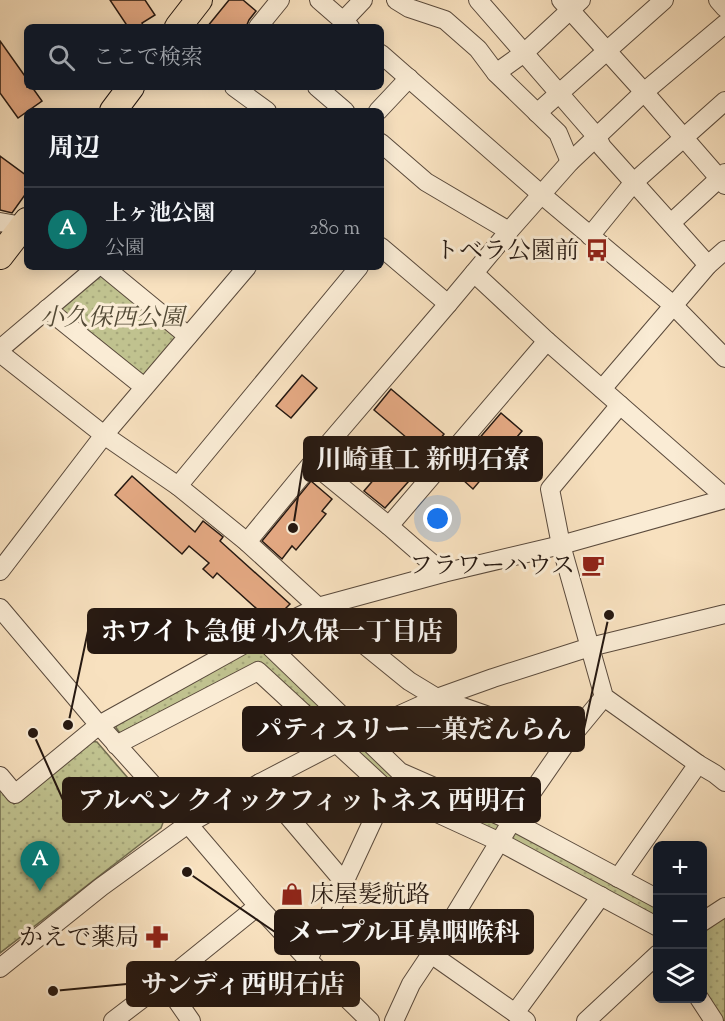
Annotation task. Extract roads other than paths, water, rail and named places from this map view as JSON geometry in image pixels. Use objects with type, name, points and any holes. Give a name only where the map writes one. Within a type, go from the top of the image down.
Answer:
[{"type":"highway","points":[[180,24],[200,0]]},
{"type":"highway","points":[[115,108],[130,90]]},
{"type":"highway","points":[[0,256],[17,223]]},
{"type":"street","points":[[260,24],[280,0]]},
{"type":"street","points":[[319,0],[346,24],[363,0]]},
{"type":"street","points":[[396,0],[409,9],[445,20],[478,49],[496,73],[558,133],[570,162]]},
{"type":"street","points":[[537,113],[664,0]]},
{"type":"street","points":[[718,0],[725,8]]},
{"type":"street","points":[[496,73],[524,53],[571,3],[607,51],[723,179],[671,223]]},
{"type":"street","points":[[488,4],[524,53],[597,137],[602,147],[708,265]]},
{"type":"street","points":[[247,542],[570,162],[644,92],[725,24]]},
{"type":"street","points":[[384,57],[542,195],[673,305],[725,358]]},
{"type":"street","points":[[381,108],[409,78]]},
{"type":"street","points":[[238,90],[263,108]]},
{"type":"street","points":[[320,90],[342,108]]},
{"type":"street","points":[[590,236],[634,182],[725,101]]},
{"type":"street","points":[[384,145],[426,182],[509,231]]},
{"type":"street","points":[[384,250],[448,304]]},
{"type":"street","points":[[602,389],[708,265],[725,250]]},
{"type":"street","points":[[93,270],[0,351],[104,435],[177,486],[247,542],[318,607],[409,681],[437,698],[566,743]]},
{"type":"street","points":[[108,270],[188,336]]},
{"type":"street","points":[[0,571],[104,435],[241,270]]},
{"type":"street","points":[[177,486],[357,270]]},
{"type":"street","points":[[474,273],[547,341],[725,498]]},
{"type":"street","points":[[47,309],[144,387]]},
{"type":"street","points":[[389,526],[547,341]]},
{"type":"street","points":[[620,405],[550,489],[561,544],[604,697],[698,764],[722,774]]},
{"type":"street","points":[[312,463],[443,573]]},
{"type":"street","points":[[0,776],[15,794],[99,726],[259,636],[318,607],[561,544],[725,498]]},
{"type":"street","points":[[0,608],[99,726],[188,824],[258,906],[308,960],[370,1021]]},
{"type":"street","points":[[0,968],[101,887],[188,824],[335,744],[437,698],[590,647],[725,614]]},
{"type":"street","points":[[259,636],[400,772],[512,821],[653,897]]},
{"type":"street","points":[[116,745],[258,671],[387,790],[500,842],[653,925]]},
{"type":"street","points":[[394,1021],[411,984],[512,821],[566,743],[604,697]]},
{"type":"street","points":[[618,878],[698,764]]},
{"type":"street","points":[[260,783],[344,882]]},
{"type":"street","points":[[308,960],[387,790]]},
{"type":"street","points":[[431,954],[520,1017],[601,896]]},
{"type":"street","points":[[113,1021],[258,906]]},
{"type":"street","points":[[707,918],[725,907]]},
{"type":"street","points":[[586,1021],[653,958]]},
{"type":"street","points":[[164,982],[191,1021]]},
{"type":"street","points":[[702,1003],[714,1021]]},
{"type":"place","name":"トベラ公園前","points":[[597,250]]},
{"type":"place","name":"川崎重工 新明石寮","points":[[293,528]]},
{"type":"place","name":"フラワーハウス","points":[[593,565]]},
{"type":"place","name":"パティスリー 一菓だんらん","points":[[609,615]]},
{"type":"place","name":"ホワイト急便 小久保一丁目店","points":[[68,725]]},
{"type":"place","name":"アルペン クイックフィットネス 西明石","points":[[33,733]]},
{"type":"place","name":"メープル耳鼻咽喉科","points":[[187,872]]},
{"type":"place","name":"上ヶ池公園","points":[[40,891]]},
{"type":"place","name":"床屋髪航路","points":[[292,894]]},
{"type":"place","name":"かえで薬局","points":[[157,937]]},
{"type":"place","name":"サンディ西明石店","points":[[53,991]]},
{"type":"park label","name":"小久保西公園","points":[[112,317]]}]
